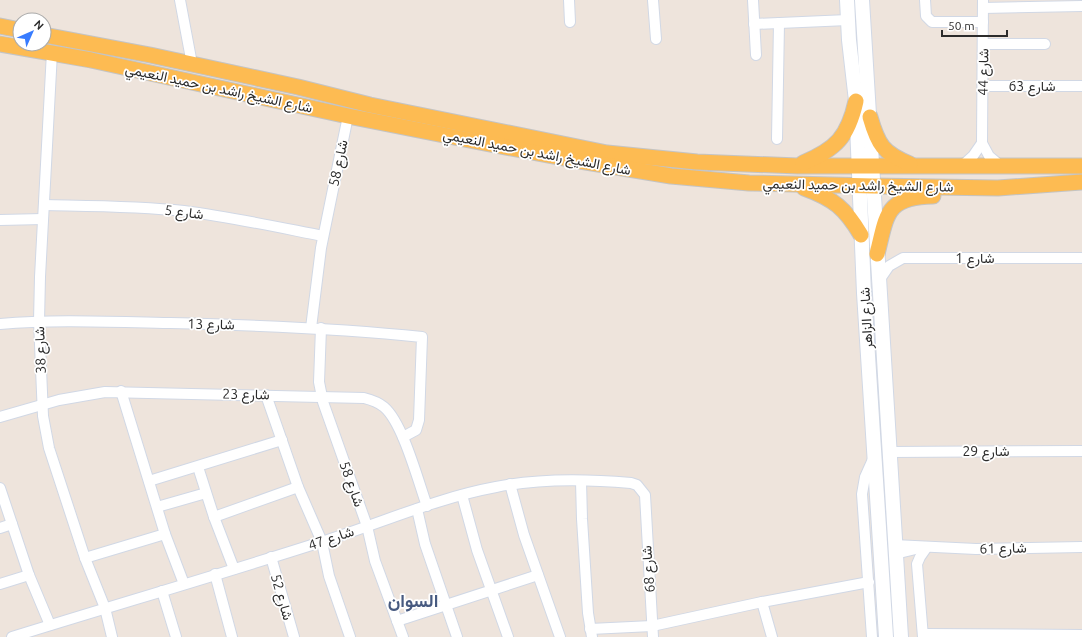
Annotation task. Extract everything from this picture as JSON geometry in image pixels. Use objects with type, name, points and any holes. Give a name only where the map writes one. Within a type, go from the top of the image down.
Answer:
[{"type":"main road","name":"شارع الزاهر","points":[[847,0],[856,101],[866,166]]},
{"type":"main road","name":"شارع الزاهر","points":[[862,0],[870,117],[866,186],[861,235],[886,637]]},
{"type":"main road","points":[[0,26],[12,28]]},
{"type":"main road","name":"شارع الشيخ راشد بن حميد النعيمي","points":[[52,37],[150,55],[298,87],[370,105],[607,153],[697,162],[798,166],[1082,166]]},
{"type":"main road","name":"شارع الشيخ راشد بن حميد النعيمي","points":[[0,44],[12,46]]},
{"type":"main road","points":[[90,60],[87,56],[88,51],[91,50],[135,56],[150,55]]},
{"type":"main road","name":"شارع الشيخ راشد بن حميد النعيمي","points":[[52,52],[348,116],[624,169],[728,181],[792,184],[998,188],[1082,182]]},
{"type":"main road","points":[[232,91],[247,90],[297,100],[303,92],[298,87]]},
{"type":"main road","points":[[798,166],[825,153],[837,143],[849,127],[856,101]]},
{"type":"main road","points":[[870,117],[876,136],[886,151],[897,159],[915,166]]},
{"type":"main road","points":[[792,184],[832,199],[847,213],[861,235]]},
{"type":"main road","name":"شارع الزاهر","points":[[866,186],[877,254],[901,637]]},
{"type":"main road","points":[[877,254],[889,212],[898,203],[906,198],[915,196],[966,195],[998,188]]},
{"type":"main road","points":[[870,395],[876,394],[881,396],[886,411]]},
{"type":"main road","points":[[884,603],[889,621],[894,624],[900,623]]},
{"type":"street","points":[[180,0],[192,64]]},
{"type":"street","points":[[569,0],[570,22]]},
{"type":"street","points":[[653,0],[656,39]]},
{"type":"street","points":[[753,0],[756,55]]},
{"type":"street","points":[[925,0],[926,16],[932,22],[983,22]]},
{"type":"street","points":[[983,4],[1082,6]]},
{"type":"street","name":"شارع 44","points":[[982,143],[983,4]]},
{"type":"street","points":[[754,24],[848,20]]},
{"type":"street","points":[[777,139],[779,23]]},
{"type":"street","points":[[983,44],[1045,44]]},
{"type":"street","name":"شارع 38","points":[[52,52],[39,321],[44,426],[49,448],[85,558],[105,608],[112,637]]},
{"type":"street","name":"شارع 63","points":[[982,86],[1082,86]]},
{"type":"street","name":"شارع 58","points":[[348,116],[323,236],[316,328],[319,382],[321,396],[367,526],[376,561],[403,637]]},
{"type":"street","points":[[962,166],[973,156],[982,143],[989,156],[1000,166]]},
{"type":"street","name":"شارع 5","points":[[44,205],[112,206],[182,211],[323,236]]},
{"type":"street","points":[[0,220],[43,219]]},
{"type":"street","name":"شارع 1","points":[[878,282],[889,266],[903,258],[1082,258]]},
{"type":"street","name":"شارع 13","points":[[0,324],[39,321],[316,328],[422,337],[419,420],[416,430],[403,438]]},
{"type":"street","points":[[121,391],[165,534],[184,584]]},
{"type":"street","name":"شارع 23","points":[[0,417],[75,396],[121,391],[321,396],[364,398],[378,402],[389,412],[403,438],[422,507],[425,544],[457,637]]},
{"type":"street","points":[[266,395],[298,487],[322,542],[329,576],[350,637]]},
{"type":"street","points":[[149,481],[282,440]]},
{"type":"street","name":"شارع 29","points":[[889,452],[1082,451]]},
{"type":"street","points":[[872,637],[862,494],[865,477],[874,457]]},
{"type":"street","points":[[198,467],[214,517],[234,569]]},
{"type":"street","name":"شارع 47","points":[[12,637],[322,542],[422,507],[462,495],[510,484],[546,481],[631,483],[641,489],[646,501]]},
{"type":"street","points":[[581,481],[582,519],[591,633],[652,626],[762,602],[869,582]]},
{"type":"street","points":[[510,484],[524,535],[560,637]]},
{"type":"street","points":[[214,517],[298,487]]},
{"type":"street","points":[[0,488],[29,575],[50,625]]},
{"type":"street","points":[[157,507],[206,493]]},
{"type":"street","points":[[462,495],[477,550],[508,637]]},
{"type":"street","name":"شارع 68","points":[[646,501],[646,530],[653,637]]},
{"type":"street","points":[[0,528],[12,524]]},
{"type":"street","points":[[85,558],[165,534]]},
{"type":"street","points":[[926,547],[917,564],[923,635],[1082,635]]},
{"type":"street","name":"شارع 61","points":[[895,549],[926,547],[1082,547]]},
{"type":"street","name":"شارع 52","points":[[271,557],[294,637]]},
{"type":"street","points":[[215,574],[232,637]]},
{"type":"street","points":[[0,584],[29,575]]},
{"type":"street","points":[[397,621],[538,575]]},
{"type":"street","points":[[162,591],[176,637]]},
{"type":"street","points":[[762,602],[772,637]]},
{"type":"district","name":"السوان","points":[[413,600]]}]
